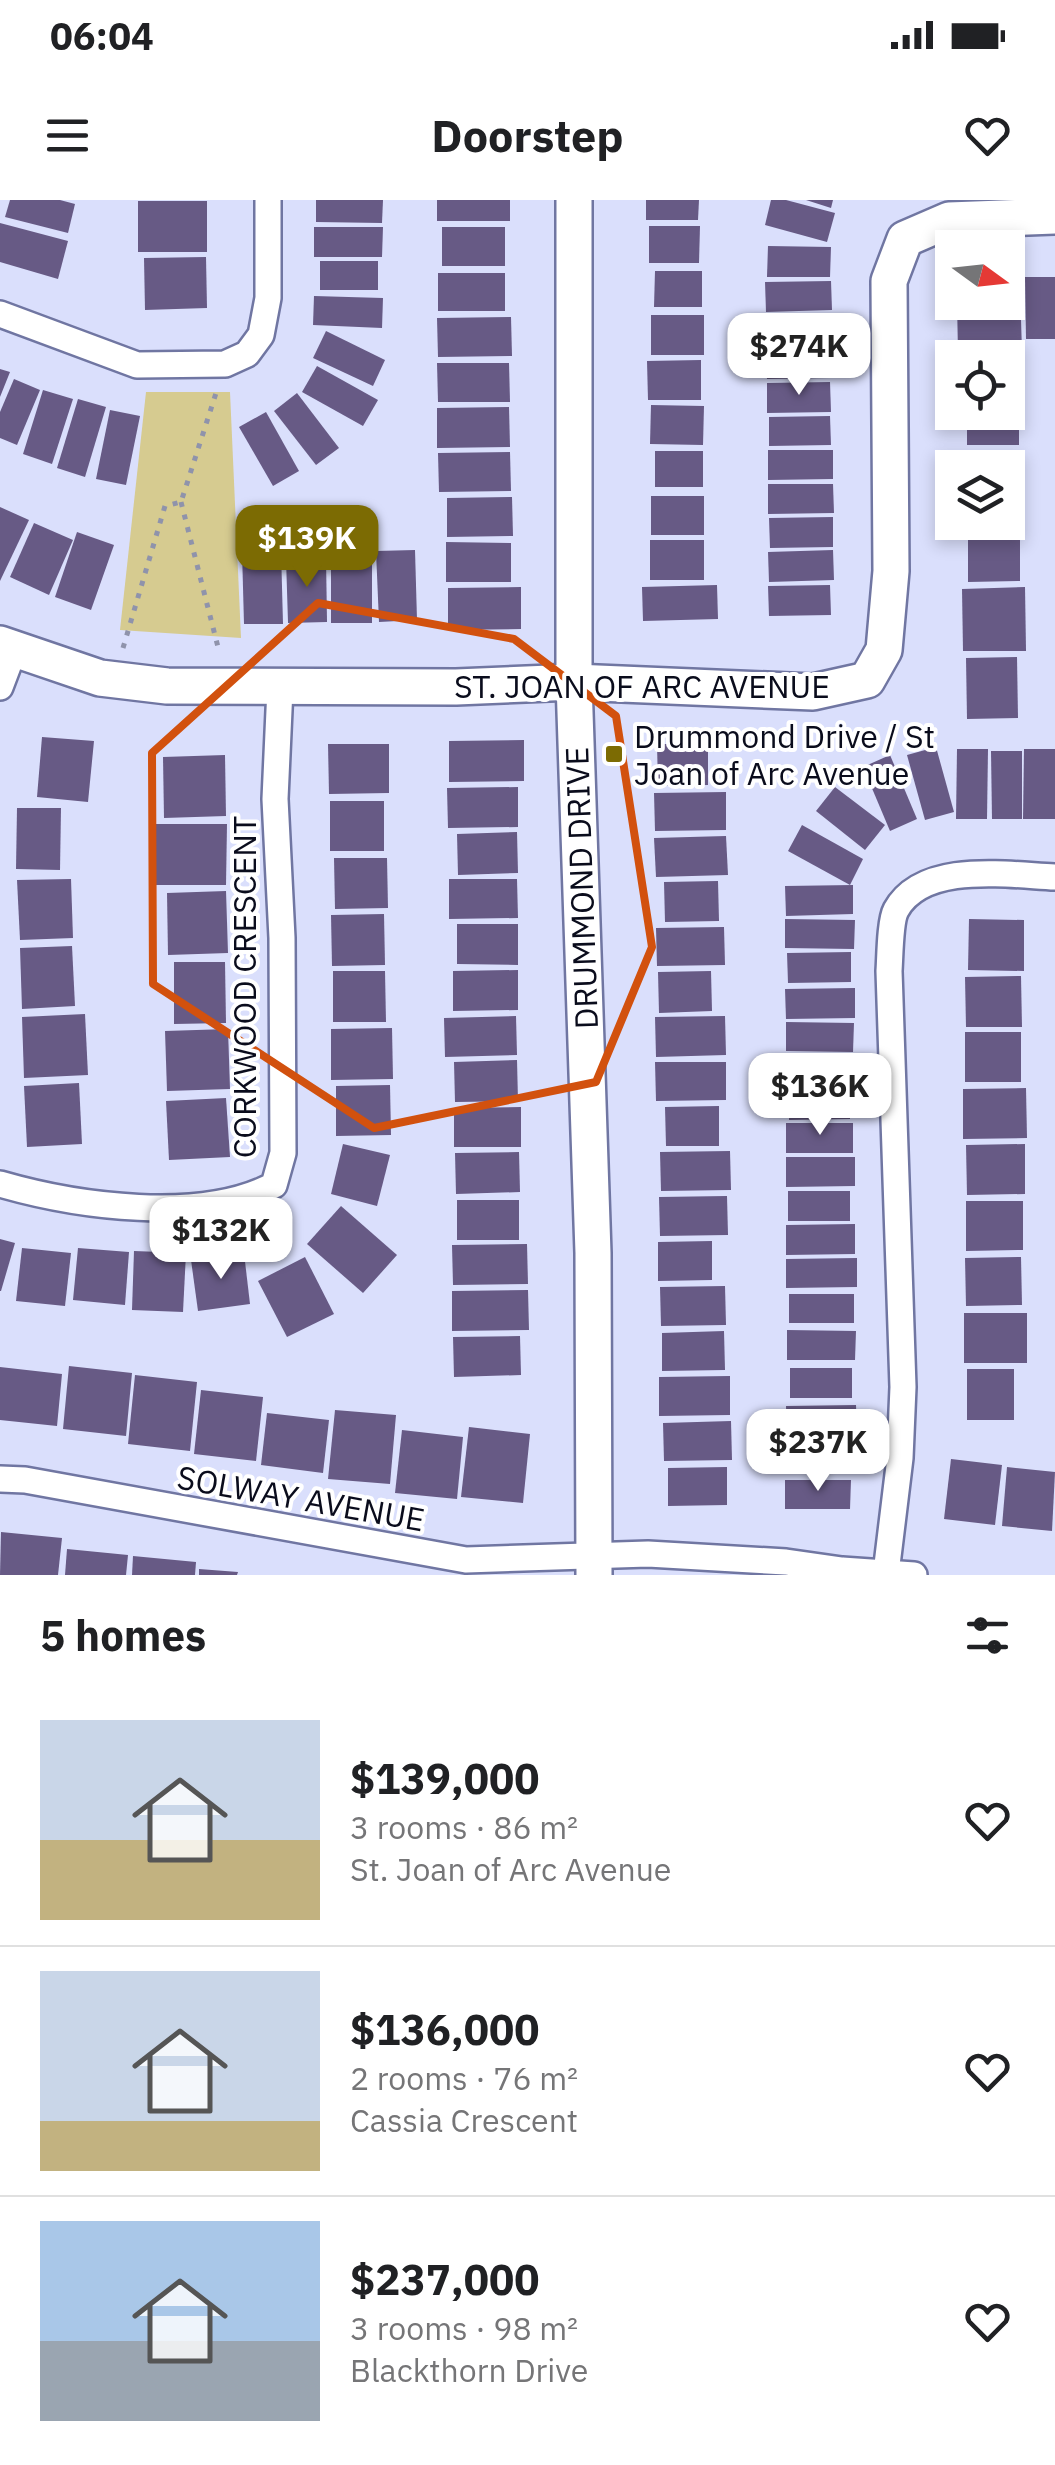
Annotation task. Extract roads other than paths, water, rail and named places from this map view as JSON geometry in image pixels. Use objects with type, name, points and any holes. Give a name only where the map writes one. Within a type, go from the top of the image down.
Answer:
[{"type":"street","points":[[0,314],[137,365],[226,364],[247,354],[260,335],[268,298],[268,200]]},
{"type":"street","name":"DRUMMOND DRIVE","points":[[574,200],[574,682],[594,1254],[593,1566]]},
{"type":"street","name":"ST. JOAN OF ARC AVENUE","points":[[7,647],[100,678],[167,686],[456,687],[574,682],[813,692],[867,680],[884,650],[891,570],[888,281],[904,239],[949,220],[1055,216]]},
{"type":"street","points":[[0,686],[7,647]]},
{"type":"street","name":"CORKWOOD CRESCENT","points":[[0,1184],[34,1194],[119,1207],[209,1206],[255,1195],[274,1185],[283,1152],[282,938],[276,799],[280,688]]},
{"type":"street","points":[[886,1573],[904,1387],[889,972],[895,911],[922,884],[968,873],[1055,877]]},
{"type":"street","name":"SOLWAY AVENUE","points":[[0,1478],[466,1560],[593,1566],[648,1554],[914,1575]]},
{"type":"place","name":"Drummond Drive / St Joan of Arc Avenue","points":[[614,754]]}]
